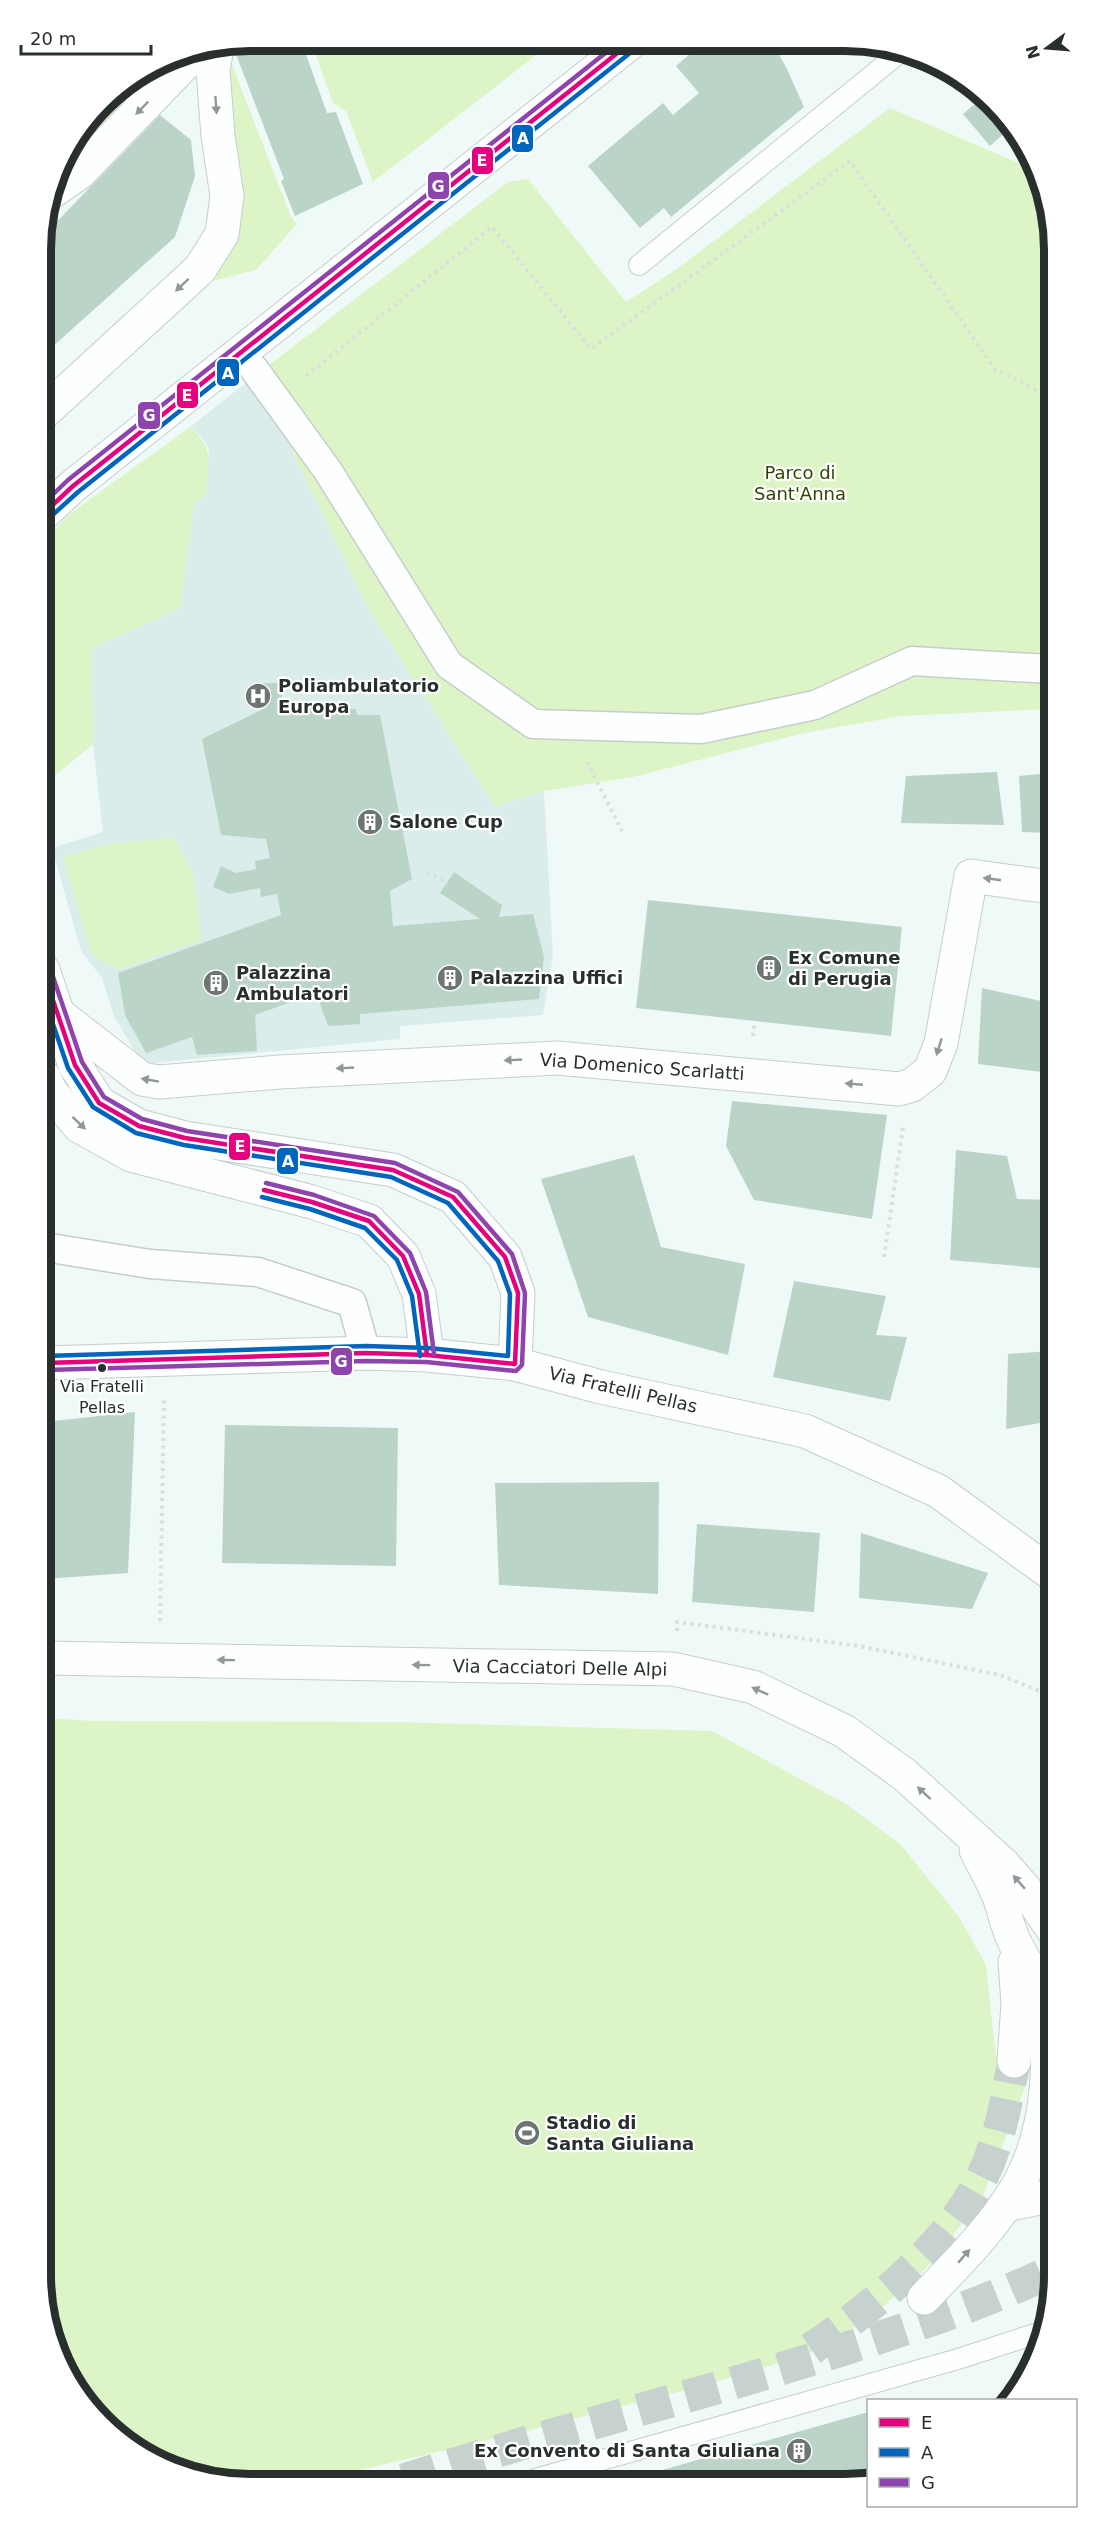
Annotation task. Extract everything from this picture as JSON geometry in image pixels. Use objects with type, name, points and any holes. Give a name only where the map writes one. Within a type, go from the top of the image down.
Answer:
[{"type":"street","points":[[51,507],[73,486],[620,51]]},
{"type":"street","points":[[51,406],[200,269],[222,234],[228,196],[218,136],[213,71],[216,54]]},
{"type":"street","points":[[62,185],[80,173],[188,61]]},
{"type":"street","points":[[254,369],[328,471],[449,665],[532,724],[701,729],[815,705],[912,661],[1044,669]]},
{"type":"street","points":[[51,497],[73,486]]},
{"type":"street","name":"Via Domenico Scarlatti","points":[[57,1013],[142,1079],[159,1082],[280,1072],[557,1058],[899,1089],[912,1085],[930,1071],[941,1043],[971,876],[1044,886]]},
{"type":"street","points":[[51,995],[75,1065],[99,1103],[139,1126],[185,1138],[393,1170],[453,1197],[505,1257],[518,1293],[515,1364]]},
{"type":"street","points":[[51,1092],[79,1126],[131,1155],[312,1202],[369,1221],[403,1256],[419,1294],[427,1355]]},
{"type":"street","points":[[51,1248],[150,1264],[258,1272],[352,1304],[366,1353]]},
{"type":"street","name":"Via Fratelli Pellas","points":[[51,1363],[366,1353],[427,1355],[515,1364],[602,1387],[805,1431],[938,1491],[1044,1568]]},
{"type":"street","name":"Via Cacciatori Delle Alpi","points":[[51,1658],[673,1669],[753,1687],[844,1731],[905,1775],[1004,1865],[1025,1889],[1044,1917]]},
{"type":"street","points":[[967,1833],[999,1897],[1014,1942],[1035,1981],[1044,2016]]},
{"type":"street","points":[[1014,1942],[1018,2003],[1014,2061]]},
{"type":"street","points":[[924,2298],[961,2259],[1006,2205],[1019,2184],[1037,2138],[1044,2100]]},
{"type":"street","points":[[1006,2205],[1044,2199]]},
{"type":"lane","points":[[639,265],[894,57]]},
{"type":"lane","points":[[553,2474],[958,2359],[1034,2334]]},
{"type":"path","points":[[276,399],[492,227],[591,349],[850,161],[994,369],[1044,394]]},
{"type":"path","points":[[567,725],[622,831]]},
{"type":"path","points":[[427,873],[445,881],[446,885]]},
{"type":"path","points":[[884,1257],[904,1123]]},
{"type":"path","points":[[160,1621],[165,1389]]},
{"type":"path","points":[[676,1637],[677,1622],[859,1646],[1000,1675],[1044,1693]]},
{"type":"shaded area","name":"Poliambulatorio Europa","points":[[256,375],[368,608],[495,806],[544,791],[553,957],[543,1015],[400,1026],[400,1039],[142,1064],[114,1016],[102,978],[81,951],[52,848],[103,832],[93,744],[91,648],[180,608],[194,502],[206,495],[209,449],[201,436],[190,427]]},
{"type":"green space","points":[[314,51],[541,51],[373,182],[346,111],[333,103]]},
{"type":"green space","points":[[227,52],[291,217],[297,224],[256,270],[204,283],[239,231],[243,198],[232,138]]},
{"type":"green space","points":[[147,80],[78,151],[84,139],[109,109]]},
{"type":"green space","name":"Parco di Sant'Anna","points":[[890,108],[1024,164],[1037,198],[1044,250],[1044,709],[901,716],[804,733],[633,777],[544,791],[495,806],[368,608],[256,375],[508,182],[528,179],[626,302],[674,271]]},
{"type":"green space","points":[[190,427],[204,443],[209,466],[206,495],[194,502],[180,608],[92,648],[93,744],[57,774],[51,774],[51,533],[71,513]]},
{"type":"green space","points":[[174,838],[193,873],[201,940],[119,969],[95,958],[90,949],[63,857],[108,844]]},
{"type":"green space","name":"Stadio di Santa Giuliana","points":[[51,1718],[93,1721],[397,1722],[712,1731],[846,1804],[900,1844],[959,1917],[986,1965],[996,2058],[1032,2069],[983,2196],[931,2264],[870,2318],[809,2354],[705,2385],[527,2431],[360,2470],[286,2474],[224,2472],[186,2463],[162,2454],[129,2433],[109,2416],[78,2375],[66,2351],[58,2327],[51,2275]]},
{"type":"building","points":[[235,51],[305,51],[327,113],[336,112],[363,184],[295,216],[281,181],[284,179]]},
{"type":"building","points":[[694,51],[777,51],[804,107],[671,217],[664,208],[640,228],[588,166],[663,103],[673,115],[699,93],[676,66]]},
{"type":"building","points":[[968,94],[986,109],[1005,132],[990,146],[963,114],[976,103]]},
{"type":"building","points":[[160,115],[191,140],[195,176],[175,237],[51,348],[53,226]]},
{"type":"building","points":[[261,683],[278,683],[284,704],[356,709],[357,715],[380,715],[412,879],[390,891],[393,926],[480,919],[440,893],[454,872],[502,905],[499,917],[533,914],[544,957],[539,999],[360,1014],[360,1024],[328,1026],[316,993],[255,1015],[257,1051],[197,1055],[192,1037],[146,1053],[125,1015],[118,973],[281,915],[277,894],[261,897],[260,888],[229,894],[213,887],[221,866],[236,873],[256,869],[255,861],[270,858],[266,839],[221,835],[202,739],[265,708]]},
{"type":"building","points":[[997,772],[1004,825],[901,823],[906,776]]},
{"type":"building","points":[[1044,774],[1044,833],[1022,832],[1019,776]]},
{"type":"building","name":"Ex Comune di Perugia","points":[[648,900],[902,927],[891,1036],[636,1008]]},
{"type":"building","points":[[982,988],[1044,1002],[1044,1072],[978,1064]]},
{"type":"building","points":[[732,1101],[887,1115],[872,1219],[754,1200],[726,1146]]},
{"type":"building","points":[[956,1150],[1007,1156],[1017,1199],[1044,1200],[1044,1268],[950,1260]]},
{"type":"building","points":[[634,1155],[661,1247],[745,1264],[728,1355],[588,1317],[541,1179]]},
{"type":"building","points":[[794,1281],[886,1296],[876,1335],[907,1337],[890,1401],[773,1377]]},
{"type":"building","points":[[1044,1351],[1044,1422],[1006,1429],[1008,1354]]},
{"type":"building","points":[[135,1412],[128,1573],[51,1579],[51,1421]]},
{"type":"building","points":[[225,1425],[398,1428],[396,1566],[222,1563]]},
{"type":"building","points":[[659,1482],[658,1594],[499,1585],[495,1483]]},
{"type":"building","points":[[697,1524],[820,1533],[814,1612],[692,1602]]},
{"type":"building","points":[[861,1533],[988,1573],[972,1609],[859,1598]]},
{"type":"building","name":"Ex Convento di Santa Giuliana","points":[[867,2412],[867,2472],[648,2474]]},
{"type":"tunnel","points":[[811,2349],[884,2294],[930,2250],[951,2226],[968,2201],[989,2162],[1002,2119],[1014,2061]]},
{"type":"tunnel","points":[[423,2474],[860,2344],[972,2305],[1044,2274]]},
{"type":"transit line","name":"G","points":[[51,496],[68,480],[608,51]]},
{"type":"transit line","name":"E","points":[[51,507],[73,486],[620,51]]},
{"type":"transit line","name":"A","points":[[51,516],[78,492],[632,51]]},
{"type":"transit line","name":"G","points":[[51,971],[82,1062],[104,1097],[142,1119],[187,1131],[395,1163],[458,1192],[512,1254],[525,1293],[522,1365],[516,1371],[426,1362],[366,1361],[51,1370]]},
{"type":"transit line","name":"E","points":[[51,994],[75,1065],[99,1103],[139,1126],[185,1138],[393,1170],[453,1197],[505,1257],[518,1293],[515,1364],[427,1355],[366,1353],[51,1363]]},
{"type":"transit line","name":"A","points":[[51,1018],[68,1068],[93,1107],[136,1133],[184,1145],[391,1177],[448,1203],[498,1261],[510,1294],[508,1356],[428,1348],[366,1346],[51,1356]]},
{"type":"transit line","name":"G","points":[[266,1183],[314,1195],[374,1216],[410,1253],[426,1292],[434,1354]]},
{"type":"transit line","name":"E","points":[[264,1190],[312,1202],[369,1221],[403,1256],[419,1294],[427,1355]]},
{"type":"transit line","name":"A","points":[[262,1197],[310,1209],[365,1228],[397,1260],[412,1296],[420,1356]]},
{"type":"place","name":"Poliambulatorio Europa","points":[[258,696]]},
{"type":"place","name":"Salone Cup","points":[[370,822]]},
{"type":"place","name":"Ex Comune di Perugia","points":[[769,968]]},
{"type":"place","name":"Palazzina Uffici","points":[[450,978]]},
{"type":"place","name":"Palazzina Ambulatori","points":[[216,983]]},
{"type":"place","name":"Via Fratelli Pellas","points":[[102,1368]]},
{"type":"place","name":"Stadio di Santa Giuliana","points":[[527,2133]]},
{"type":"place","name":"Ex Convento di Santa Giuliana","points":[[799,2451]]}]
